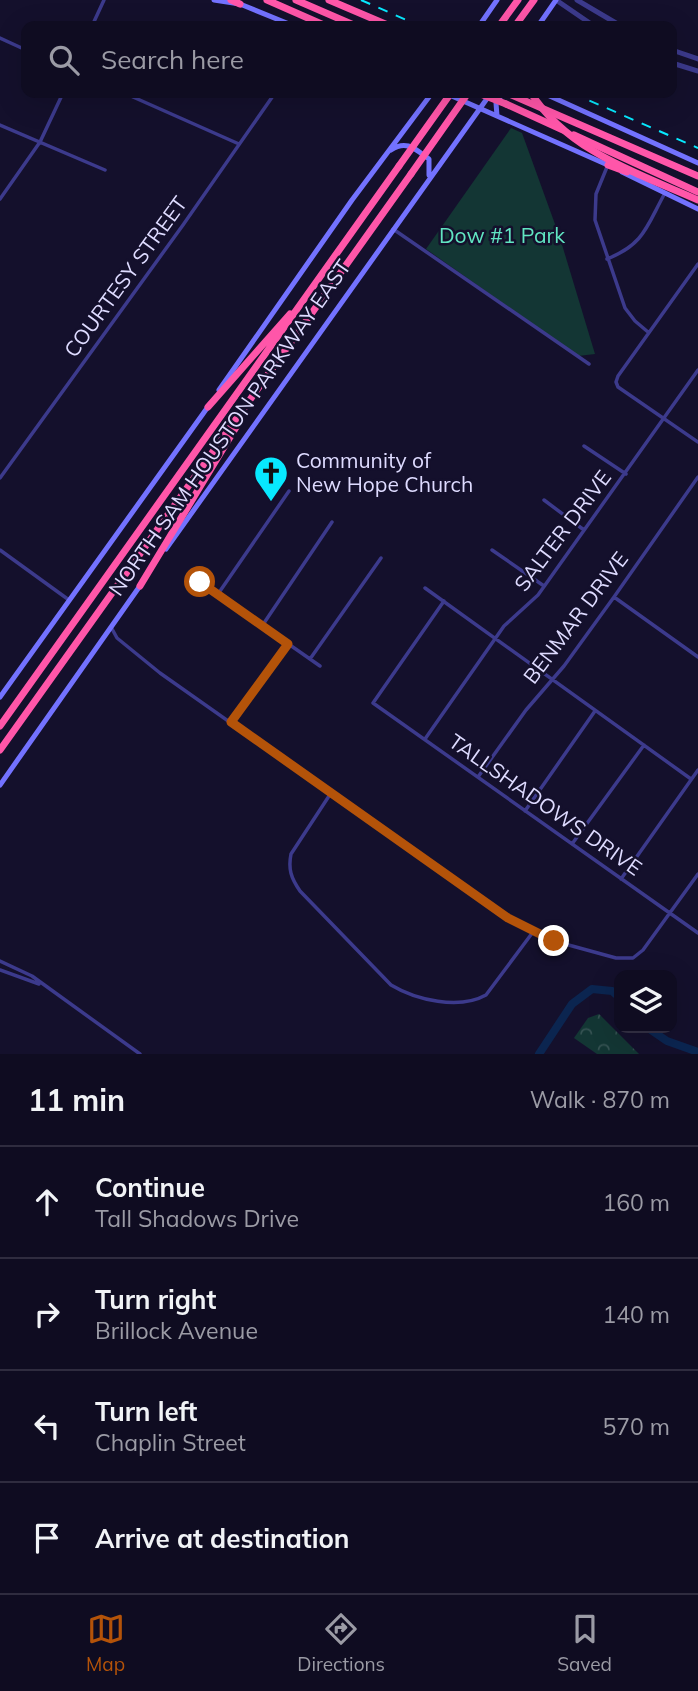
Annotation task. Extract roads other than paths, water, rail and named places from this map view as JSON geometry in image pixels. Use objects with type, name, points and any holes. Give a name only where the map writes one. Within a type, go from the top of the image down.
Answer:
[{"type":"highway","points":[[231,0],[240,4]]},
{"type":"highway","points":[[267,0],[315,21]]},
{"type":"highway","points":[[296,0],[344,21]]},
{"type":"highway","points":[[328,0],[378,21]]},
{"type":"highway","points":[[503,21],[519,0]]},
{"type":"highway","points":[[516,21],[519,0]]},
{"type":"highway","points":[[519,21],[534,0]]},
{"type":"highway","name":"NORTH SAM HOUSTON PARKWAY EAST","points":[[0,726],[448,98]]},
{"type":"highway","name":"NORTH SAM HOUSTON PARKWAY EAST","points":[[0,750],[464,98]]},
{"type":"highway","points":[[491,98],[698,196]]},
{"type":"highway","points":[[517,98],[698,176]]},
{"type":"highway","points":[[535,98],[555,125],[585,147],[698,196]]},
{"type":"highway","points":[[608,165],[698,196]]},
{"type":"highway","points":[[208,407],[267,337],[305,298]]},
{"type":"highway","points":[[140,586],[220,451],[315,307]]},
{"type":"main road","points":[[214,0],[240,4],[281,21]]},
{"type":"main road","points":[[482,21],[497,0]]},
{"type":"main road","points":[[541,21],[556,0]]},
{"type":"main road","name":"NORTH SAM HOUSTON PARKWAY EAST","points":[[0,697],[428,98]]},
{"type":"main road","points":[[457,98],[608,165],[698,209]]},
{"type":"main road","name":"NORTH SAM HOUSTON PARKWAY EAST","points":[[0,785],[487,98]]},
{"type":"main road","points":[[497,116],[496,103],[503,98]]},
{"type":"main road","points":[[554,98],[698,163]]},
{"type":"main road","points":[[387,153],[396,146],[410,145],[429,159],[430,172],[423,187]]},
{"type":"street","points":[[94,21],[104,0]]},
{"type":"street","points":[[556,0],[587,21]]},
{"type":"street","points":[[577,0],[613,21]]},
{"type":"street","points":[[0,38],[21,48]]},
{"type":"street","points":[[677,52],[698,59]]},
{"type":"street","points":[[677,65],[698,71]]},
{"type":"street","points":[[0,199],[40,142],[61,98]]},
{"type":"street","points":[[135,98],[239,144]]},
{"type":"street","name":"COURTESY STREET","points":[[0,478],[271,98]]},
{"type":"street","points":[[0,125],[105,170]]},
{"type":"street","points":[[608,165],[598,187],[594,210],[607,259],[625,308],[648,332]]},
{"type":"street","points":[[607,259],[639,241],[653,220],[665,193]]},
{"type":"street","points":[[393,229],[589,364]]},
{"type":"street","points":[[698,264],[648,332],[616,382],[618,387],[698,442]]},
{"type":"street","name":"SALTER DRIVE","points":[[425,740],[504,626],[532,602],[544,586],[698,370]]},
{"type":"street","points":[[584,446],[625,474]]},
{"type":"street","name":"BENMAR DRIVE","points":[[478,777],[526,710],[564,666],[698,477]]},
{"type":"street","points":[[218,594],[289,491]]},
{"type":"street","points":[[544,500],[585,530]]},
{"type":"street","points":[[262,626],[332,522]]},
{"type":"street","points":[[0,550],[69,600]]},
{"type":"street","points":[[492,550],[544,586]]},
{"type":"street","points":[[310,659],[381,558]]},
{"type":"street","points":[[200,582],[320,666]]},
{"type":"street","points":[[425,588],[691,779]]},
{"type":"street","points":[[614,597],[698,657]]},
{"type":"street","name":"TALLSHADOWS DRIVE","points":[[444,601],[373,703],[698,933]]},
{"type":"street","points":[[111,627],[117,638],[149,664],[508,918],[554,941],[628,959],[643,950],[698,874]]},
{"type":"street","points":[[231,722],[288,644]]},
{"type":"street","points":[[525,811],[595,711]]},
{"type":"street","points":[[572,844],[644,745]]},
{"type":"street","points":[[621,879],[698,770]]},
{"type":"street","points":[[331,793],[291,854],[289,866],[292,878],[309,900],[391,985],[416,996],[458,1002],[476,1000],[486,995],[533,932]]},
{"type":"street","points":[[0,961],[24,971],[140,1054]]},
{"type":"street","points":[[0,970],[41,984]]},
{"type":"waterway","points":[[539,1054],[572,1004],[592,989],[614,993]]},
{"type":"waterway","points":[[655,1033],[667,1041],[698,1052]]},
{"type":"railway","points":[[361,0],[409,21]]},
{"type":"railway","points":[[583,98],[698,148]]},
{"type":"place","name":"Community of New Hope Church","points":[[271,503]]},
{"type":"park label","name":"Dow #1 Park","points":[[502,236]]}]
